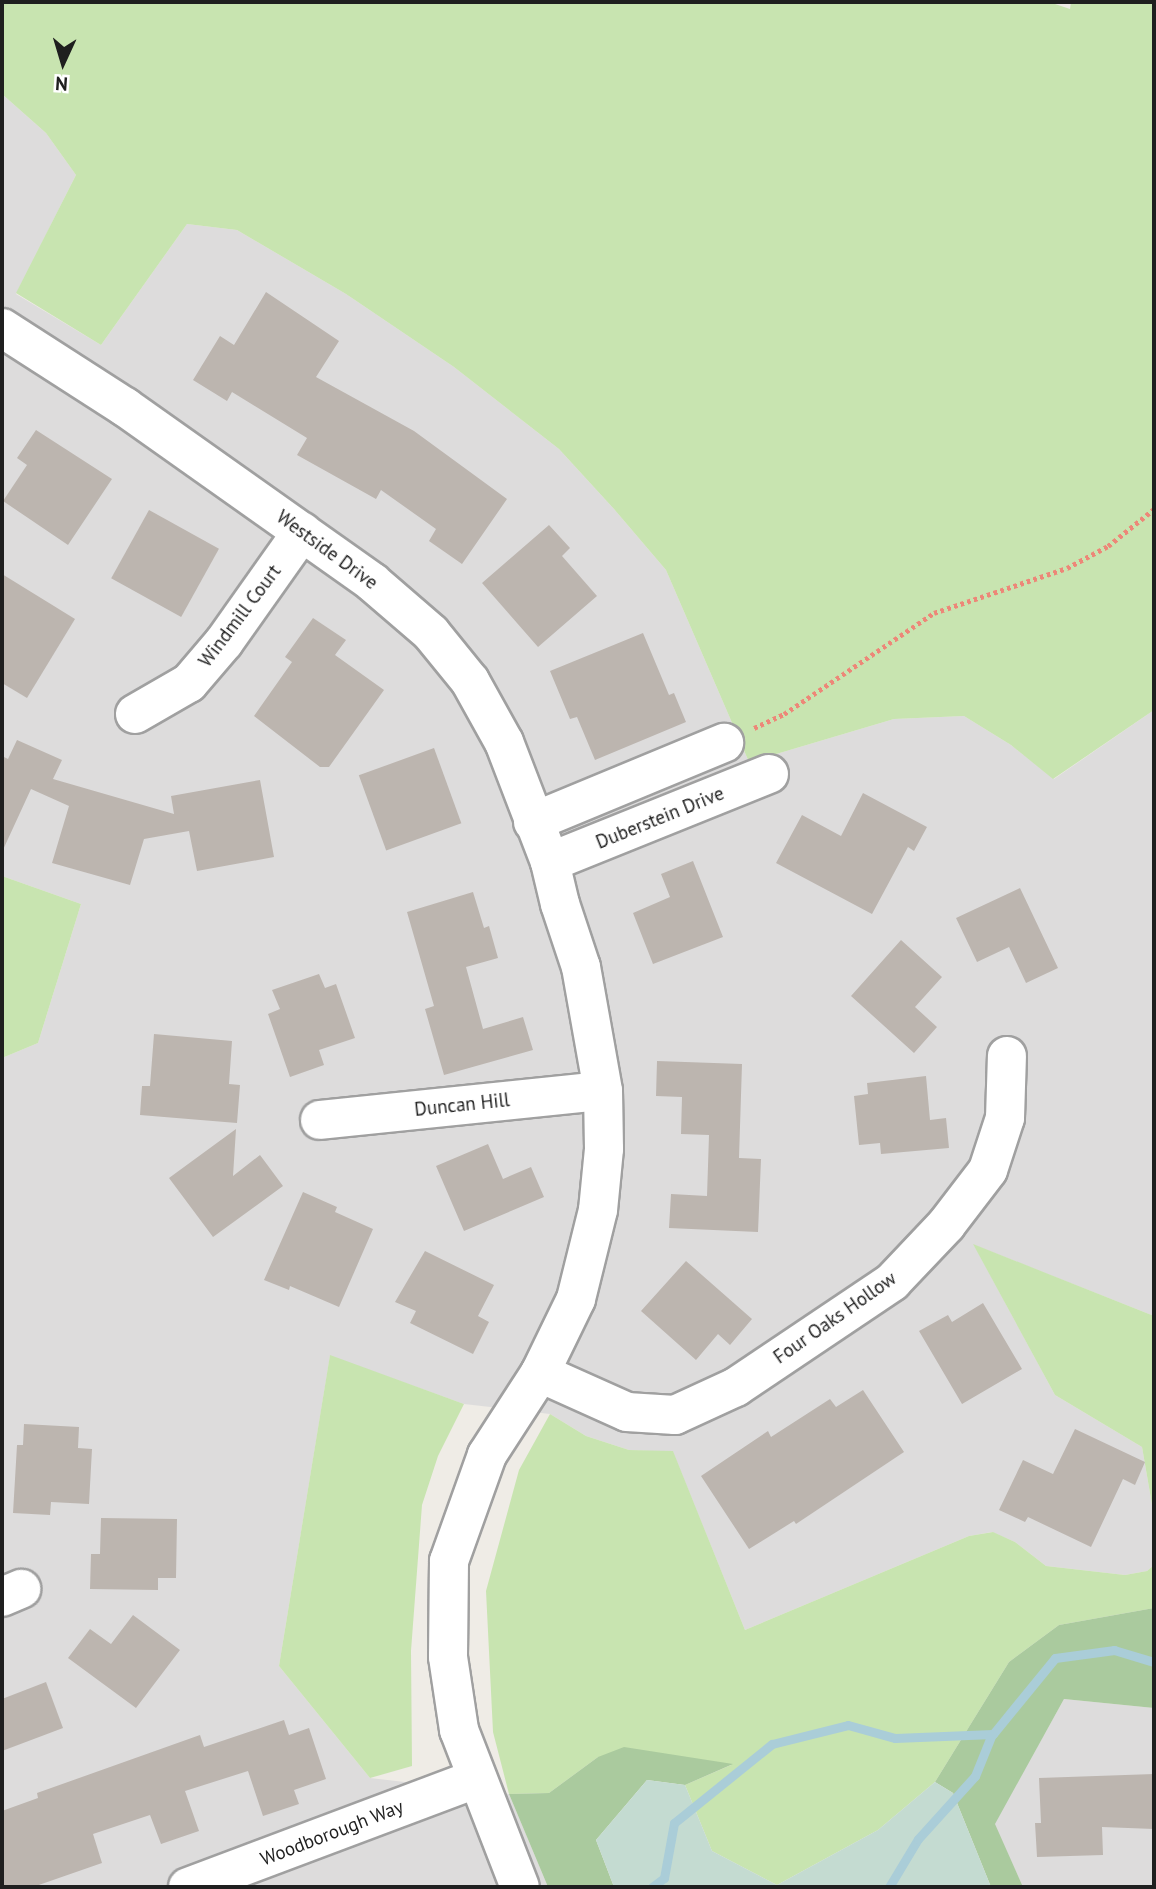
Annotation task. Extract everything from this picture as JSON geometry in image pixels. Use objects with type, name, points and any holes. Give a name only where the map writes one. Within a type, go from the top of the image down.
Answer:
[{"type":"street","name":"Westside Drive","points":[[2,328],[125,407],[402,606],[450,655],[488,710],[504,741],[550,862],[560,905],[581,967],[603,1091],[604,1149],[598,1210],[576,1299],[540,1373],[487,1455],[450,1561],[448,1657],[459,1730],[520,1887]]},
{"type":"street","name":"Windmill Court","points":[[135,714],[189,683],[224,642],[302,532]]},
{"type":"street","points":[[533,822],[724,743]]},
{"type":"street","name":"Duberstein Drive","points":[[550,862],[769,774]]},
{"type":"street","name":"Four Oaks Hollow","points":[[540,1373],[627,1412],[676,1415],[736,1387],[892,1282],[946,1225],[988,1170],[1005,1118],[1007,1056]]},
{"type":"street","name":"Duncan Hill","points":[[320,1120],[603,1091]]},
{"type":"street","name":"Woodborough Way","points":[[188,1887],[476,1779]]},
{"type":"path","points":[[724,743],[784,714],[934,613],[1067,568],[1108,546],[1154,509]]},
{"type":"shaded area","points":[[2,94],[46,133],[76,175],[16,294],[101,345],[187,224],[237,230],[346,294],[454,367],[559,449],[614,509],[666,570],[749,762],[894,719],[964,716],[1011,745],[1054,779],[1154,710],[1154,1316],[974,1245],[1055,1395],[1142,1447],[1154,1516],[1154,1565],[1147,1571],[1125,1575],[1046,1566],[1015,1542],[992,1532],[969,1536],[745,1630],[673,1452],[629,1450],[586,1436],[550,1414],[464,1404],[330,1356],[279,1666],[370,1778],[509,1794],[548,1887],[2,1887],[2,1058],[38,1043],[81,904],[2,876]]},
{"type":"shaded area","points":[[1064,1699],[1154,1708],[1154,1887],[1023,1887],[994,1824]]},
{"type":"green space","points":[[2,2],[1049,2],[1070,9],[1071,2],[1154,2],[1154,710],[1053,779],[1011,745],[964,716],[894,719],[749,762],[666,570],[614,509],[559,449],[454,367],[346,294],[237,230],[187,224],[101,345],[16,293],[76,175],[46,133],[2,94]]},
{"type":"green space","points":[[2,876],[81,904],[38,1043],[2,1058]]},
{"type":"green space","points":[[973,1244],[1154,1316],[1154,1516],[1142,1447],[1055,1395]]},
{"type":"green space","points":[[330,1355],[464,1404],[438,1456],[422,1505],[411,1651],[412,1766],[370,1778],[279,1666]]},
{"type":"green space","points":[[550,1414],[586,1436],[629,1450],[673,1451],[745,1630],[969,1536],[993,1532],[1015,1542],[1046,1566],[1125,1575],[1147,1571],[1154,1565],[1154,1608],[1059,1625],[1009,1662],[935,1782],[878,1830],[777,1885],[712,1851],[685,1785],[731,1765],[598,1757],[549,1793],[509,1794],[493,1732],[486,1591],[519,1470]]},
{"type":"green space","points":[[1154,1608],[1154,1708],[1064,1699],[995,1824],[1023,1887],[991,1887],[953,1793],[935,1782],[1009,1662],[1059,1625]]},
{"type":"green space","points":[[624,1747],[733,1764],[685,1785],[647,1780],[596,1840],[614,1887],[548,1887],[509,1794],[549,1793],[598,1757]]},
{"type":"green space","points":[[647,1780],[685,1785],[712,1851],[777,1885],[878,1830],[935,1782],[953,1793],[991,1887],[614,1887],[596,1840]]},
{"type":"building","points":[[266,292],[339,341],[316,377],[414,431],[507,499],[462,564],[429,541],[436,529],[381,490],[376,499],[297,455],[307,438],[232,392],[227,401],[193,380],[220,336],[234,345]]},
{"type":"building","points":[[36,430],[112,479],[68,545],[3,501],[27,465],[17,458]]},
{"type":"building","points":[[149,510],[219,549],[181,617],[111,578]]},
{"type":"building","points":[[549,525],[570,548],[562,556],[597,596],[538,647],[482,583]]},
{"type":"building","points":[[2,574],[75,619],[27,698],[2,683]]},
{"type":"building","points":[[313,618],[346,640],[335,655],[384,690],[329,767],[320,767],[254,716],[292,662],[285,657]]},
{"type":"building","points":[[643,633],[669,695],[674,693],[686,722],[595,760],[577,717],[570,719],[550,671]]},
{"type":"building","points":[[17,740],[62,760],[53,779],[174,814],[171,796],[260,780],[274,857],[197,871],[189,831],[144,839],[130,885],[52,863],[69,806],[31,789],[2,852],[2,756],[8,759]]},
{"type":"building","points":[[434,748],[461,823],[386,851],[359,775]]},
{"type":"building","points":[[863,793],[927,827],[914,851],[908,847],[872,914],[776,863],[802,815],[841,836]]},
{"type":"building","points":[[693,861],[723,937],[653,964],[633,913],[670,897],[661,874]]},
{"type":"building","points":[[1020,888],[1058,968],[1026,983],[1009,947],[977,962],[956,918]]},
{"type":"building","points":[[473,892],[484,928],[489,926],[498,958],[466,967],[483,1029],[523,1017],[533,1050],[444,1075],[425,1009],[434,1006],[407,912]]},
{"type":"building","points":[[901,940],[942,977],[915,1007],[937,1027],[914,1053],[851,996]]},
{"type":"building","points":[[319,974],[325,988],[336,984],[355,1038],[319,1050],[324,1065],[290,1077],[268,1014],[280,1009],[272,990]]},
{"type":"building","points":[[154,1034],[232,1041],[229,1084],[240,1085],[237,1123],[140,1115],[142,1086],[150,1086]]},
{"type":"building","points":[[657,1061],[742,1064],[739,1158],[761,1159],[758,1232],[669,1228],[671,1194],[707,1196],[709,1135],[681,1134],[682,1097],[656,1096]]},
{"type":"building","points":[[926,1076],[930,1120],[946,1118],[949,1148],[881,1154],[880,1143],[859,1145],[854,1096],[868,1094],[867,1083]]},
{"type":"building","points":[[236,1129],[233,1176],[260,1155],[283,1186],[213,1237],[169,1178]]},
{"type":"building","points":[[488,1144],[503,1179],[531,1167],[544,1197],[464,1231],[436,1166]]},
{"type":"building","points":[[303,1192],[337,1207],[335,1212],[373,1229],[339,1307],[290,1286],[289,1290],[264,1280]]},
{"type":"building","points":[[425,1251],[494,1285],[478,1316],[489,1322],[473,1354],[410,1323],[416,1311],[395,1302]]},
{"type":"building","points":[[686,1261],[752,1319],[730,1345],[718,1334],[696,1360],[641,1311]]},
{"type":"building","points":[[983,1303],[1022,1369],[962,1404],[919,1331],[948,1315],[952,1322]]},
{"type":"building","points":[[863,1390],[904,1452],[796,1524],[794,1521],[749,1549],[701,1476],[768,1431],[771,1437],[830,1399],[836,1407]]},
{"type":"building","points":[[24,1424],[79,1427],[78,1448],[92,1449],[89,1504],[51,1502],[50,1515],[13,1513],[17,1445],[23,1445]]},
{"type":"building","points":[[1075,1429],[1145,1462],[1135,1485],[1123,1479],[1091,1547],[1028,1517],[1025,1522],[999,1510],[1023,1460],[1053,1474]]},
{"type":"building","points":[[101,1518],[177,1519],[176,1578],[158,1578],[158,1590],[90,1589],[91,1554],[100,1554]]},
{"type":"building","points":[[133,1615],[180,1650],[136,1708],[68,1658],[90,1629],[111,1644]]},
{"type":"building","points":[[46,1682],[63,1728],[2,1751],[2,1699]]},
{"type":"building","points":[[284,1720],[289,1735],[309,1728],[326,1779],[294,1790],[299,1804],[263,1816],[248,1771],[185,1791],[199,1831],[161,1844],[150,1815],[93,1834],[102,1863],[33,1887],[2,1887],[2,1811],[38,1798],[37,1793],[200,1735],[204,1747]]},
{"type":"building","points":[[1154,1774],[1154,1829],[1102,1827],[1103,1855],[1037,1857],[1035,1823],[1041,1823],[1039,1778]]},
{"type":"waterway","points":[[652,1887],[664,1878],[674,1823],[772,1744],[848,1725],[895,1738],[993,1734],[1055,1658],[1114,1650],[1154,1662]]},
{"type":"waterway","points":[[889,1887],[918,1839],[975,1776],[992,1734]]}]
